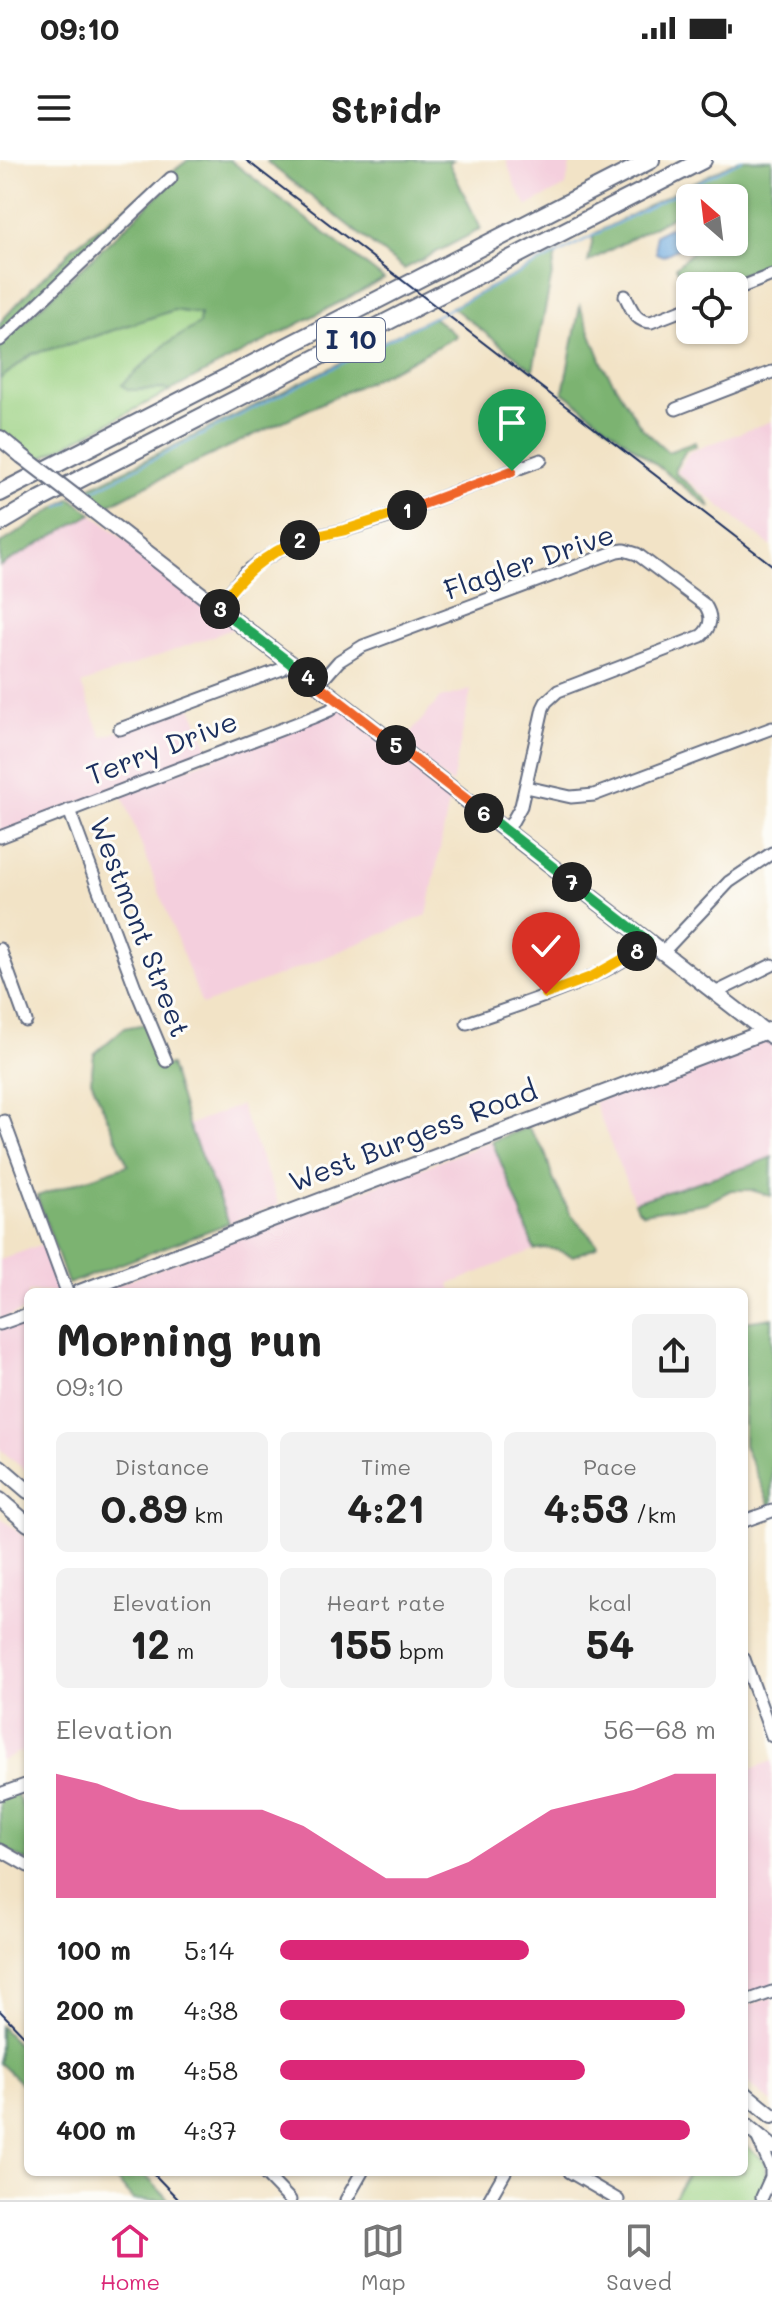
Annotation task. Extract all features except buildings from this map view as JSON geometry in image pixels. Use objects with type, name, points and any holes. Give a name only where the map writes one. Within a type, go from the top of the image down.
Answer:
[{"type":"highway","name":"I 10","points":[[0,493],[651,160]]},
{"type":"highway","name":"I 10","points":[[0,523],[41,499],[703,160]]},
{"type":"main road","points":[[0,438],[769,1033]]},
{"type":"main road","name":"West Burgess Road","points":[[91,1288],[769,1033]]},
{"type":"main road","points":[[2,1469],[24,1488]]},
{"type":"main road","points":[[0,1500],[24,1521]]},
{"type":"main road","points":[[748,2096],[772,2116]]},
{"type":"main road","points":[[750,2129],[772,2147]]},
{"type":"street","points":[[0,340],[171,178]]},
{"type":"street","points":[[748,284],[772,275]]},
{"type":"street","points":[[625,296],[636,317],[644,322],[676,312]]},
{"type":"street","points":[[676,409],[772,372]]},
{"type":"street","points":[[218,607],[245,573],[286,546],[391,516],[541,460]]},
{"type":"street","name":"Flagler Drive","points":[[318,685],[339,661],[363,646],[617,551],[637,554],[705,605],[710,616],[709,628],[701,636],[552,695],[543,708],[521,806],[507,831]]},
{"type":"street","points":[[120,729],[282,669],[289,662]]},
{"type":"street","name":"Terry Drive","points":[[0,837],[316,716],[340,702]]},
{"type":"street","points":[[526,787],[583,797],[614,789],[772,728]]},
{"type":"street","name":"Westmont Street","points":[[69,810],[166,1061]]},
{"type":"street","points":[[663,952],[729,882],[772,853]]},
{"type":"street","points":[[467,1023],[591,977],[631,956],[648,941]]},
{"type":"street","points":[[0,949],[26,1021]]},
{"type":"street","points":[[715,993],[772,965]]},
{"type":"street","points":[[4,1121],[66,1288]]},
{"type":"street","points":[[0,1324],[24,1315]]},
{"type":"street","points":[[748,1520],[772,1511]]},
{"type":"street","points":[[748,1670],[772,1736]]},
{"type":"street","points":[[0,1794],[24,1785]]},
{"type":"street","points":[[0,1850],[24,1864]]},
{"type":"street","points":[[748,2001],[772,1992]]},
{"type":"street","points":[[750,2129],[771,2168],[765,2196]]},
{"type":"street","points":[[267,2176],[290,2200]]},
{"type":"street","points":[[346,2200],[360,2176]]},
{"type":"street","points":[[489,2200],[503,2176]]},
{"type":"street","points":[[577,2176],[618,2200]]},
{"type":"shaded area","points":[[506,160],[571,160],[566,186],[527,206]]},
{"type":"shaded area","points":[[772,421],[772,547],[677,472],[689,452]]},
{"type":"shaded area","points":[[92,514],[238,627],[81,684],[102,737],[191,707],[210,751],[0,833],[0,566]]},
{"type":"shaded area","points":[[471,690],[452,784],[401,744],[440,698]]},
{"type":"shaded area","points":[[341,707],[451,792],[427,915],[202,1005],[122,794]]},
{"type":"shaded area","points":[[766,1037],[772,1042],[772,1157],[634,1202],[594,1102]]},
{"type":"shaded area","points":[[240,1105],[279,1204],[229,1223],[188,1125]]},
{"type":"shaded area","points":[[492,1141],[534,1250],[450,1284],[451,1288],[108,1288]]},
{"type":"shaded area","points":[[45,1243],[61,1287],[24,1288],[24,1310],[0,1319],[0,1260]]},
{"type":"shaded area","points":[[24,1319],[24,1470],[0,1449],[0,1328]]},
{"type":"shaded area","points":[[0,1517],[24,1537],[24,1753],[19,1752],[0,1761]]},
{"type":"shaded area","points":[[772,1761],[772,1987],[748,1996],[748,1770]]},
{"type":"shaded area","points":[[772,1997],[772,2103],[748,2083],[748,2006]]},
{"type":"green space","points":[[188,160],[230,160],[384,279],[170,391],[129,390],[122,385],[165,345],[199,324],[200,314],[174,310],[32,354],[0,379],[0,345],[176,179],[171,173]]},
{"type":"green space","points":[[453,160],[449,163],[481,229],[404,269],[267,162]]},
{"type":"green space","points":[[738,160],[772,160],[772,262],[747,272],[678,272],[676,267],[688,256],[748,256],[748,184],[691,184]]},
{"type":"green space","points":[[166,177],[0,334],[0,323],[5,317],[72,248]]},
{"type":"green space","points":[[676,192],[676,215],[588,262],[594,234]]},
{"type":"green space","points":[[556,254],[533,370],[452,307]]},
{"type":"green space","points":[[580,306],[604,367],[641,427],[668,452],[695,442],[696,446],[686,450],[675,469],[676,474],[706,499],[710,507],[563,392]]},
{"type":"green space","points":[[174,310],[200,314],[200,324],[165,345],[129,390],[170,391],[36,461],[0,433],[0,379],[32,354]]},
{"type":"green space","points":[[433,317],[457,336],[407,363],[99,510],[77,494]]},
{"type":"green space","points":[[71,498],[92,514],[0,566],[0,544]]},
{"type":"green space","points":[[146,1024],[164,1066],[170,1065],[188,1125],[229,1223],[68,1284],[37,1196],[128,1165],[91,1080],[94,1054],[124,1028]]},
{"type":"green space","points":[[528,1127],[545,1152],[553,1179],[570,1213],[597,1244],[596,1247],[573,1256],[549,1248],[534,1250],[492,1141]]},
{"type":"green space","points":[[772,1157],[771,1196],[751,1190],[731,1190],[706,1203],[643,1213],[634,1202],[752,1165]]},
{"type":"green space","points":[[772,1318],[770,1506],[748,1454],[748,1321]]},
{"type":"green space","points":[[16,1793],[24,1810],[24,1860],[0,1846],[0,1799]]},
{"type":"green space","points":[[0,2026],[24,2051],[24,2086],[0,2063]]},
{"type":"green space","points":[[748,2147],[765,2161],[766,2178],[754,2200],[672,2200],[687,2176],[748,2176]]},
{"type":"green space","points":[[113,2176],[146,2176],[169,2200],[133,2200]]},
{"type":"water","points":[[676,224],[676,249],[663,256],[656,253],[655,235]]},
{"type":"waterway","points":[[82,496],[742,160]]},
{"type":"waterway","points":[[59,507],[69,502]]},
{"type":"railway","points":[[246,160],[772,565]]},
{"type":"railway","points":[[0,2011],[24,2036]]},
{"type":"railway","points":[[156,2176],[179,2200]]},
{"type":"route","points":[[512,471],[391,516],[286,546],[245,573],[218,607],[648,941],[631,956],[591,977],[546,994]]}]
